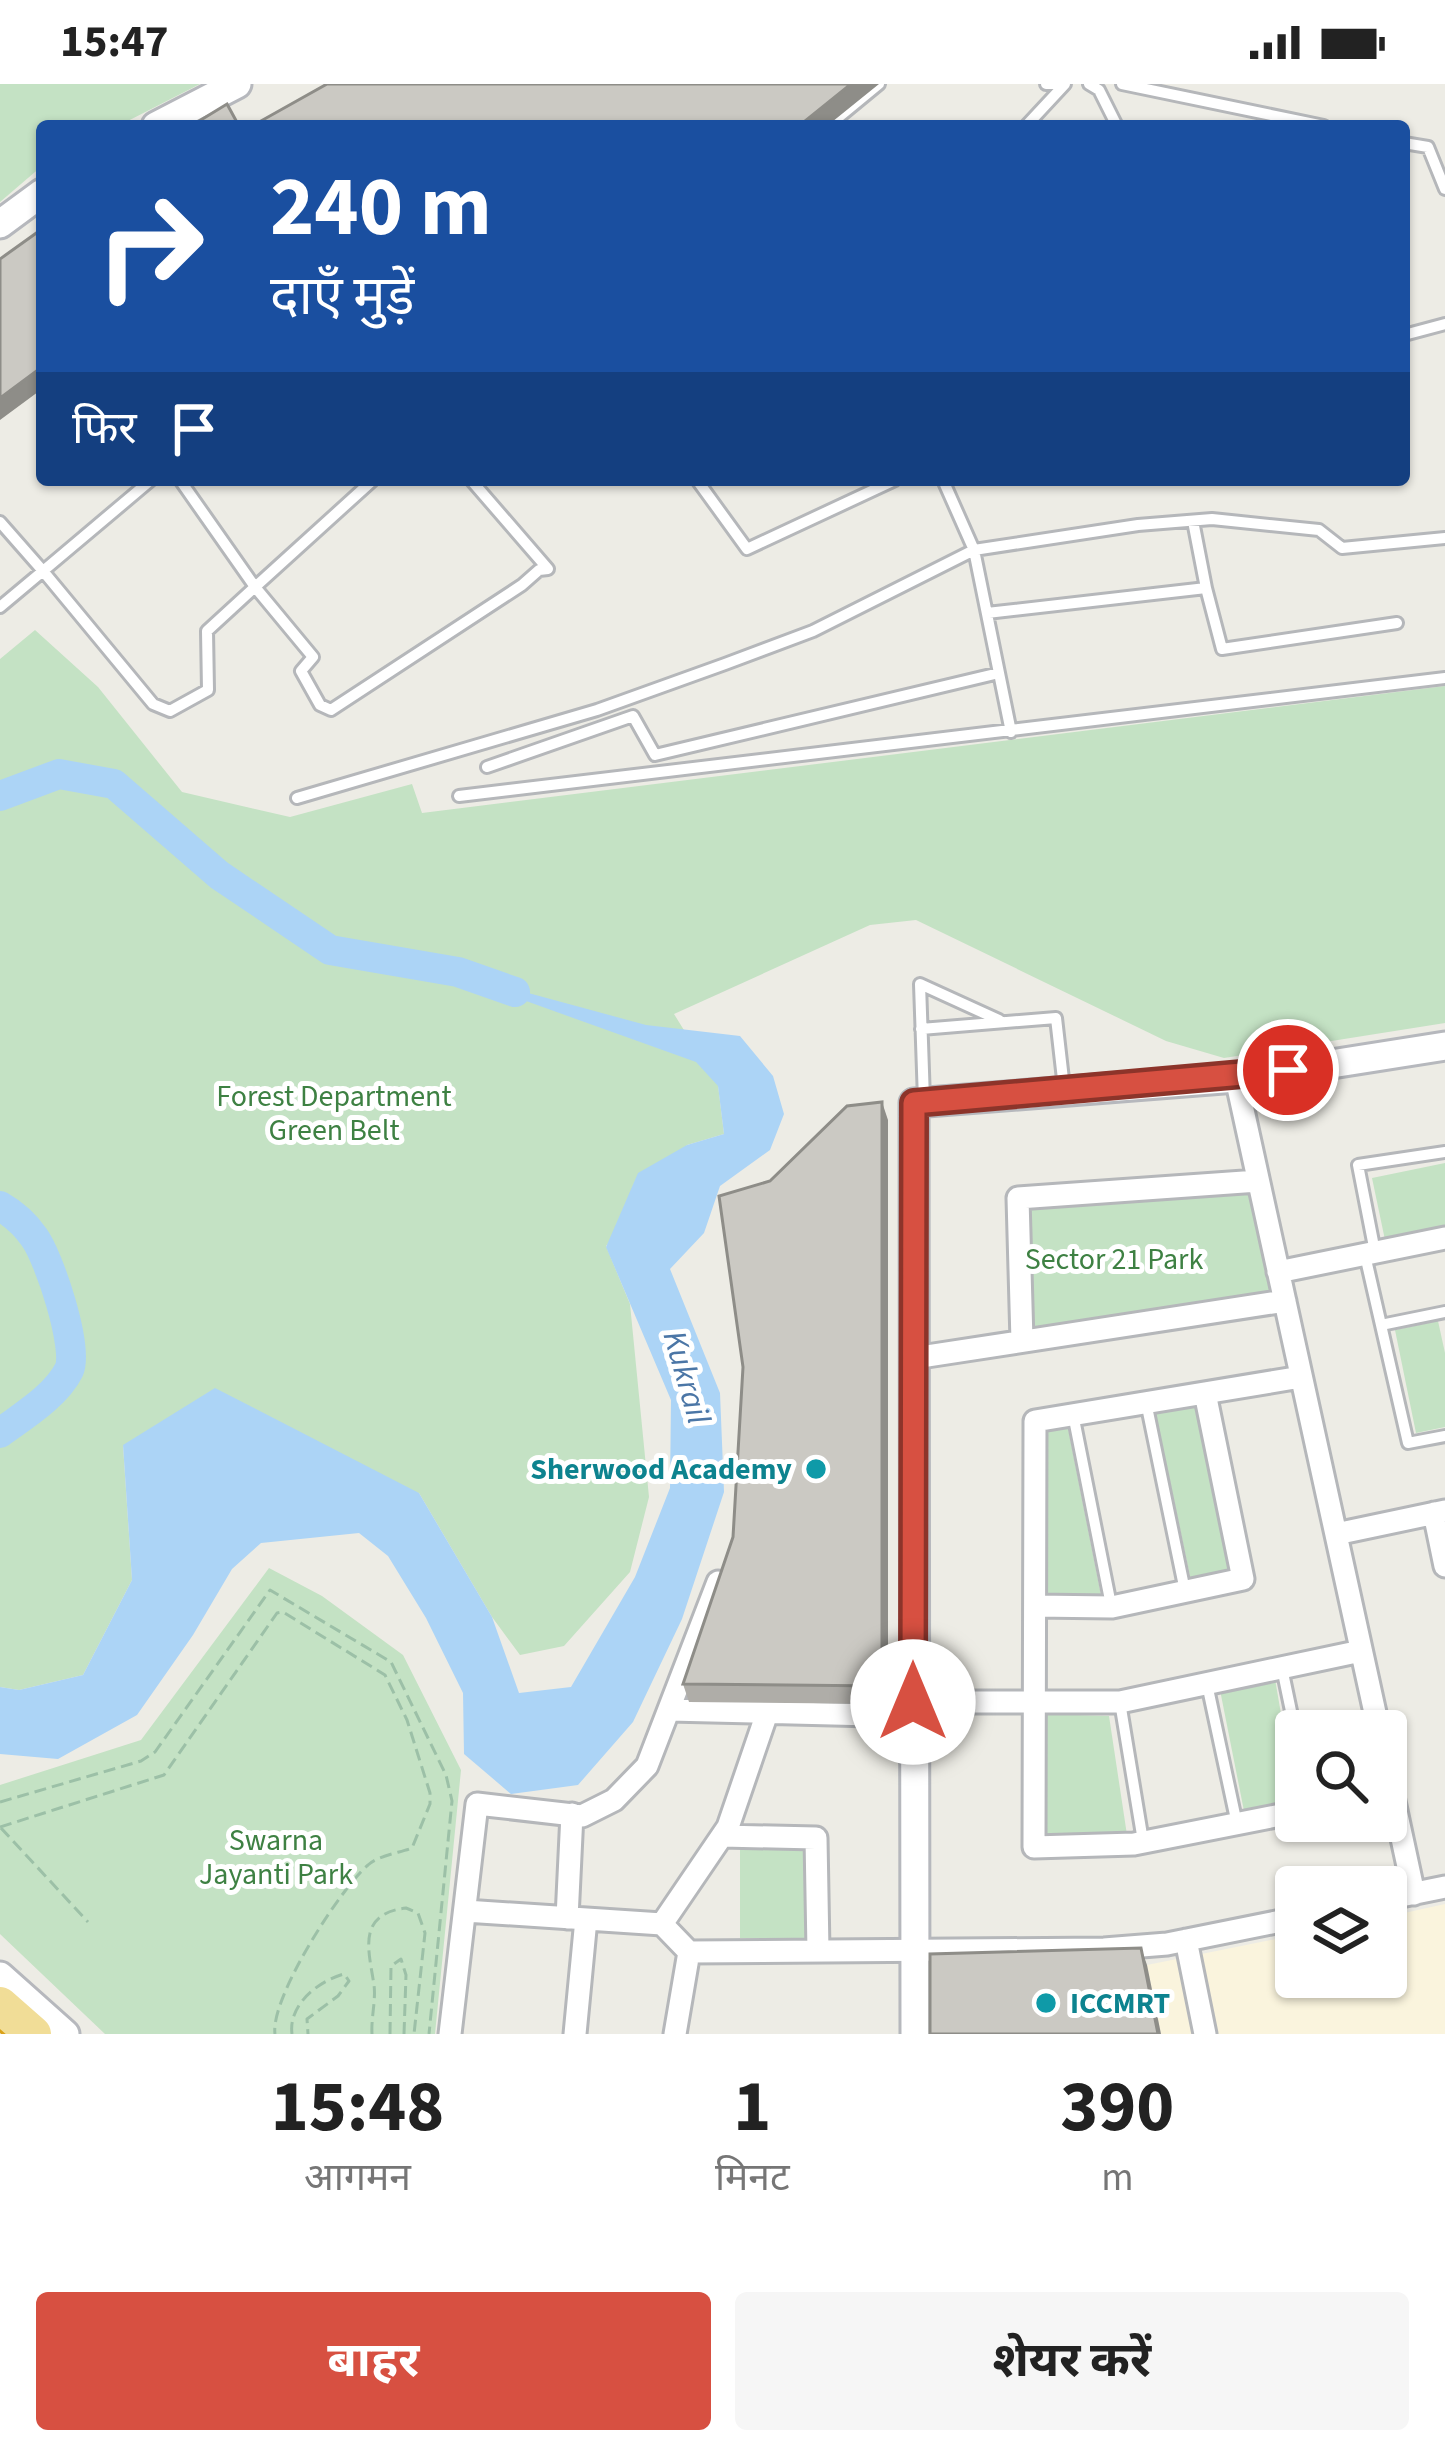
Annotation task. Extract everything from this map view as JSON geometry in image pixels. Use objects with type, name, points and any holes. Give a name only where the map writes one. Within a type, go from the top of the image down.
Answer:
[{"type":"highway","points":[[0,2005],[33,2034]]},
{"type":"street","points":[[171,120],[228,98]]},
{"type":"street","points":[[0,224],[36,197]]},
{"type":"street","points":[[915,2034],[914,1103],[1236,1078],[1445,1046]]},
{"type":"street","points":[[1236,1078],[1374,1710]]},
{"type":"street","points":[[1022,1341],[1018,1198],[1258,1181]]},
{"type":"street","points":[[1278,1272],[1445,1238]]},
{"type":"street","points":[[914,1358],[1285,1300]]},
{"type":"street","points":[[1275,1816],[1144,1842],[1034,1847],[1035,1421],[1301,1377]]},
{"type":"street","points":[[1035,1606],[1112,1607],[1243,1579],[1204,1393]]},
{"type":"street","points":[[1336,1534],[1440,1512],[1445,1567]]},
{"type":"street","points":[[450,2034],[477,1804],[582,1816],[614,1800],[647,1766],[729,1555]]},
{"type":"street","points":[[669,1710],[767,1713],[1120,1702],[1361,1651]]},
{"type":"street","points":[[662,1924],[722,1835],[767,1713]]},
{"type":"street","points":[[572,1814],[574,2034]]},
{"type":"street","points":[[722,1835],[816,1838],[818,1951]]},
{"type":"street","points":[[1401,1842],[1414,1894]]},
{"type":"street","points":[[1407,1896],[1445,1888]]},
{"type":"street","points":[[464,1911],[662,1924],[688,1952],[1104,1949],[1186,1940],[1275,1922]]},
{"type":"street","points":[[1186,1940],[1205,2034]]},
{"type":"street","points":[[675,2034],[688,1952]]},
{"type":"street","points":[[0,1976],[65,2034]]},
{"type":"lane","points":[[834,120],[879,84]]},
{"type":"lane","points":[[1032,120],[1065,84]]},
{"type":"lane","points":[[1089,84],[1099,90],[1114,120]]},
{"type":"lane","points":[[1122,84],[1295,120]]},
{"type":"lane","points":[[1410,144],[1428,148],[1445,189]]},
{"type":"lane","points":[[1410,333],[1445,324]]},
{"type":"lane","points":[[0,607],[144,486]]},
{"type":"lane","points":[[184,486],[314,657],[301,671],[320,705],[331,710],[548,568],[477,486]]},
{"type":"lane","points":[[0,522],[153,704],[170,711],[208,691],[207,631],[366,486]]},
{"type":"lane","points":[[701,486],[746,549],[882,486]]},
{"type":"lane","points":[[946,486],[974,550],[1011,732]]},
{"type":"lane","points":[[297,798],[597,710],[725,664],[813,631],[974,550],[1138,525],[1213,519],[1318,530],[1342,548],[1445,538]]},
{"type":"lane","points":[[1193,520],[1222,649],[1397,623]]},
{"type":"lane","points":[[987,614],[1205,588]]},
{"type":"lane","points":[[487,767],[632,716],[655,755],[999,673]]},
{"type":"lane","points":[[459,796],[1445,678]]},
{"type":"lane","points":[[924,1102],[920,984],[1002,1022]]},
{"type":"lane","points":[[921,1029],[1057,1018],[1064,1091]]},
{"type":"lane","points":[[1445,1152],[1358,1165],[1381,1324],[1408,1443],[1445,1436]]},
{"type":"lane","points":[[1381,1324],[1445,1312]]},
{"type":"lane","points":[[1146,1402],[1185,1591]]},
{"type":"lane","points":[[1073,1414],[1112,1607]]},
{"type":"lane","points":[[1282,1668],[1291,1710]]},
{"type":"lane","points":[[1207,1684],[1237,1824]]},
{"type":"lane","points":[[1120,1702],[1144,1842]]},
{"type":"path","points":[[0,1802],[141,1761],[155,1752],[271,1590],[391,1662],[446,1775],[452,1801],[429,2034]]},
{"type":"path","points":[[88,1922],[0,1827],[164,1775],[277,1613],[283,1612],[386,1675],[426,1773],[430,1804],[412,1848],[374,1861],[363,1871],[295,1967],[278,2005],[275,2034]]},
{"type":"path","points":[[372,2034],[375,1988],[366,1959],[370,1933],[396,1909],[411,1910],[423,1920],[425,1933],[414,2034]]},
{"type":"path","points":[[390,2034],[392,1966],[401,1959],[406,1975],[404,2034]]},
{"type":"path","points":[[292,2034],[293,2012],[338,1974],[349,1981],[308,2019],[308,2034]]},
{"type":"path","points":[[375,1988],[390,1992]]},
{"type":"path","points":[[278,2005],[293,2012]]},
{"type":"shaded area","points":[[1445,1904],[1445,2034],[1161,2034],[1147,1965],[1275,1939],[1275,1998],[1407,1998],[1407,1912]]},
{"type":"green space","points":[[0,84],[200,84],[130,120],[36,120],[36,171],[0,202]]},
{"type":"green space","name":"Forest Department Green Belt","points":[[35,630],[98,687],[182,792],[290,817],[412,784],[422,813],[1445,686],[1445,1023],[1224,1058],[1166,1041],[916,920],[870,925],[674,1014],[718,1085],[724,1134],[687,1145],[606,1246],[630,1304],[649,1497],[630,1572],[564,1646],[520,1655],[492,1617],[419,1493],[123,1445],[132,1580],[83,1675],[19,1690],[0,1687],[0,659]]},
{"type":"green space","points":[[1445,1163],[1445,1228],[1385,1240],[1372,1178]]},
{"type":"green space","name":"Sector 21 Park","points":[[1250,1192],[1271,1293],[1032,1330],[1028,1207]]},
{"type":"green space","points":[[1438,1321],[1445,1353],[1445,1427],[1416,1433],[1395,1330]]},
{"type":"green space","points":[[1196,1402],[1232,1572],[1191,1581],[1155,1411]]},
{"type":"green space","points":[[1068,1428],[1102,1600],[1043,1599],[1044,1431]]},
{"type":"green space","name":"Swarna Jayanti Park","points":[[269,1568],[322,1596],[403,1655],[461,1770],[435,2034],[105,2034],[0,1934],[0,1785],[141,1740]]},
{"type":"green space","points":[[1275,1679],[1280,1710],[1275,1710],[1275,1805],[1244,1811],[1220,1690]]},
{"type":"green space","points":[[1045,1714],[1109,1716],[1127,1835],[1043,1837]]},
{"type":"green space","points":[[811,1843],[811,1938],[740,1938],[740,1844]]},
{"type":"water","points":[[477,979],[646,1025],[740,1036],[773,1076],[784,1114],[770,1150],[720,1186],[704,1233],[670,1269],[720,1393],[724,1492],[682,1619],[633,1722],[578,1785],[511,1794],[464,1754],[463,1693],[388,1556],[359,1533],[261,1543],[232,1569],[137,1715],[58,1759],[0,1754],[0,1687],[19,1690],[83,1675],[132,1580],[123,1445],[215,1388],[419,1493],[492,1617],[519,1693],[571,1687],[635,1577],[670,1488],[671,1400],[606,1247],[638,1173],[687,1145],[724,1134],[718,1086],[696,1062],[498,991]]},
{"type":"building","points":[[327,84],[851,84],[806,120],[263,120]]},
{"type":"building","points":[[227,104],[236,120],[201,120]]},
{"type":"building","points":[[36,233],[36,371],[0,398],[0,259]]},
{"type":"building","name":"Sherwood Academy","points":[[882,1102],[882,1686],[683,1684],[733,1537],[743,1367],[719,1196],[770,1181],[847,1106]]},
{"type":"building","name":"ICCMRT","points":[[1141,1948],[1158,2034],[930,2034],[930,1954]]},
{"type":"waterway","name":"Kukrail","points":[[0,796],[59,774],[114,784],[219,875],[330,950],[458,972],[515,992]]},
{"type":"waterway","points":[[0,1206],[23,1224],[40,1248],[61,1303],[71,1359],[56,1388],[0,1433]]},
{"type":"place","name":"Sherwood Academy","points":[[816,1469]]},
{"type":"place","name":"ICCMRT","points":[[1046,2003]]},
{"type":"route","points":[[913,1702],[914,1103],[1288,1070]]}]
